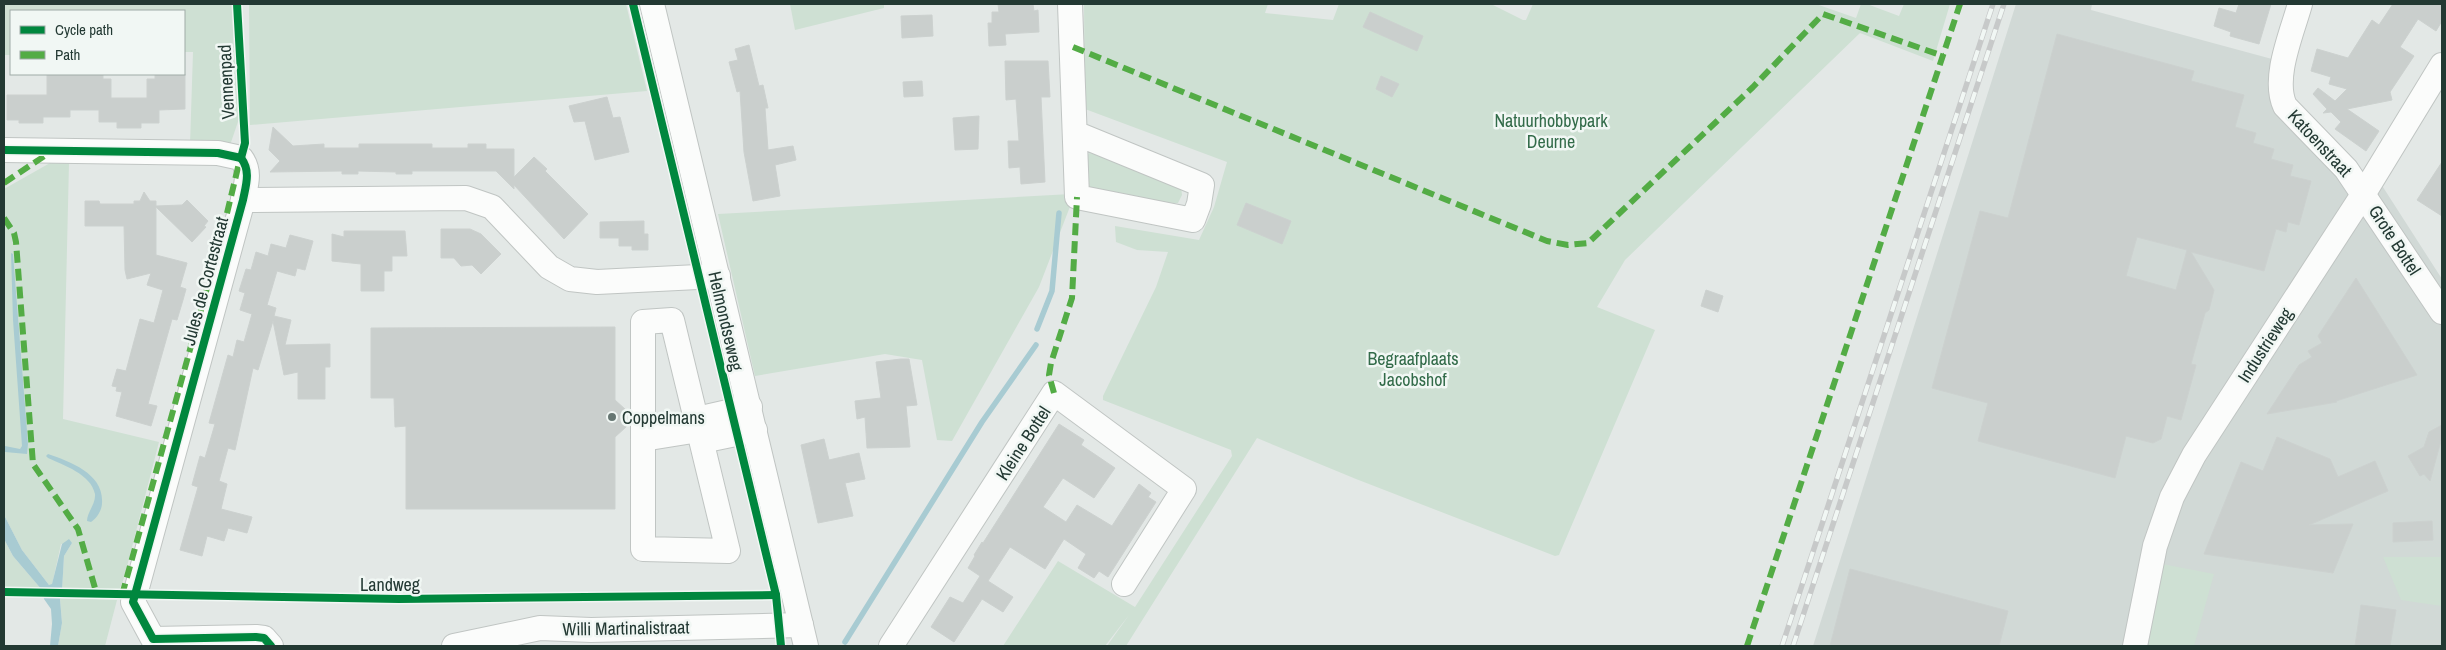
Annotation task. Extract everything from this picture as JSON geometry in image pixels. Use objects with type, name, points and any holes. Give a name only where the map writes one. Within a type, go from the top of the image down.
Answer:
[{"type":"street","name":"Helmondseweg","points":[[652,4],[750,406],[803,636]]},
{"type":"street","points":[[1070,4],[1076,197],[1193,220],[1199,204],[1202,185],[1075,133]]},
{"type":"street","name":"Katoenstraat","points":[[2300,4],[2281,74],[2280,95],[2285,106],[2346,169],[2364,193]]},
{"type":"street","name":"Industrieweg","points":[[2135,646],[2155,546],[2172,497],[2194,455],[2364,193],[2442,65]]},
{"type":"street","name":"Jules de Cortestraat","points":[[4,150],[218,153],[241,158],[245,163],[248,176],[243,200],[133,602],[153,639],[256,637],[264,638],[271,646]]},
{"type":"street","name":"Grote Bottel","points":[[2364,193],[2442,312]]},
{"type":"street","name":"Jules de Cortestraat","points":[[243,200],[466,198],[492,207],[550,267],[570,279],[597,282],[718,276]]},
{"type":"street","points":[[672,320],[699,430],[728,551],[643,549],[643,322],[672,320]]},
{"type":"street","name":"Kleine Bottel","points":[[892,646],[1054,394],[1184,489],[1124,584]]},
{"type":"street","points":[[699,430],[750,406]]},
{"type":"street","points":[[643,439],[699,430],[755,430]]},
{"type":"street","name":"Willi Martinalistraat","points":[[454,646],[540,628],[593,638],[803,636]]},
{"type":"shaded area","points":[[2016,4],[2092,4],[2091,10],[2272,59],[2276,105],[2381,184],[2442,279],[2442,646],[1813,646]]},
{"type":"green space","points":[[4,4],[232,4],[240,116],[229,148],[190,145],[193,52],[185,52],[185,10],[10,10],[10,55],[4,55]]},
{"type":"green space","points":[[249,4],[626,4],[647,91],[250,125]]},
{"type":"green space","points":[[790,4],[884,4],[884,8],[795,30]]},
{"type":"green space","points":[[1084,4],[1268,4],[1265,13],[1333,20],[1339,4],[1491,4],[1526,20],[1533,4],[1816,4],[1856,18],[1861,4],[1867,4],[1899,16],[1904,4],[1950,4],[1933,61],[1860,33],[1625,260],[1597,307],[1655,330],[1559,555],[1555,556],[1356,479],[1257,438],[1126,646],[1107,646],[1129,615],[1105,646],[1003,646],[1058,561],[1135,607],[1232,456],[1231,450],[1103,400],[1103,396],[1156,287],[1168,252],[1137,250],[1116,242],[1115,226],[1199,240],[1214,207],[1227,162],[1085,109]]},
{"type":"green space","points":[[1089,153],[1119,160],[1181,186],[1182,195],[1178,203],[1132,199],[1106,194],[1091,188],[1083,176],[1083,167]]},
{"type":"green space","points":[[50,163],[69,163],[63,419],[159,442],[124,578],[118,593],[62,591],[64,556],[72,543],[61,544],[52,585],[49,585],[22,550],[4,515],[4,189]]},
{"type":"green space","points":[[1071,194],[1071,204],[1039,287],[952,441],[937,440],[922,360],[885,354],[755,376],[718,214]]},
{"type":"green space","points":[[4,539],[13,556],[42,590],[4,588]]},
{"type":"green space","points":[[2383,557],[2442,557],[2442,606],[2401,600]]},
{"type":"green space","points":[[2162,564],[2214,574],[2194,646],[2148,646]]},
{"type":"green space","points":[[60,598],[117,600],[105,646],[58,646],[62,623]]},
{"type":"water","points":[[11,253],[13,254],[28,444],[27,454],[5,452],[5,446],[20,449],[22,446],[13,320]]},
{"type":"water","points":[[48,454],[76,465],[98,484],[102,506],[99,514],[91,522],[87,521],[95,498],[92,487],[76,471],[48,458],[46,456]]},
{"type":"water","points":[[4,515],[22,550],[49,585],[52,584],[62,544],[69,539],[72,543],[64,556],[60,599],[62,623],[58,646],[50,646],[51,609],[44,599],[42,590],[13,556],[4,539]]},
{"type":"building","points":[[998,4],[1033,4],[1034,11],[1038,10],[1039,32],[1005,34],[1006,45],[989,46],[988,23],[992,23],[992,12],[999,12]]},
{"type":"building","points":[[2239,4],[2271,4],[2259,44],[2230,36],[2231,32],[2214,26],[2219,8],[2236,13]]},
{"type":"building","points":[[2393,4],[2442,4],[2442,21],[2436,31],[2418,19],[2400,47],[2414,56],[2390,92],[2392,100],[2347,109],[2379,131],[2366,151],[2335,129],[2341,122],[2331,112],[2323,113],[2327,109],[2313,94],[2318,88],[2335,101],[2347,89],[2329,84],[2331,77],[2311,71],[2317,49],[2348,58],[2372,20],[2379,25]]},
{"type":"building","points":[[1370,12],[1423,36],[1417,51],[1363,27]]},
{"type":"building","points":[[932,15],[933,36],[902,38],[901,16]]},
{"type":"building","points":[[2057,34],[2194,71],[2191,81],[2244,95],[2235,127],[2256,133],[2253,143],[2274,149],[2271,159],[2293,165],[2290,176],[2311,181],[2299,225],[2288,222],[2286,232],[2276,229],[2264,271],[2191,252],[2214,290],[2209,310],[2205,313],[2191,364],[2196,365],[2181,420],[2167,416],[2161,439],[2153,443],[2126,436],[2115,478],[1978,441],[1988,403],[1932,388],[1980,211],[2008,218]],"holes":[[[2137,237],[2187,250],[2176,290],[2126,276]]]},
{"type":"building","points":[[749,45],[759,86],[763,85],[768,108],[765,108],[768,150],[793,146],[796,160],[775,165],[780,196],[753,201],[744,152],[740,91],[737,92],[729,62],[738,60],[735,49]]},
{"type":"building","points":[[1005,61],[1048,61],[1050,97],[1041,97],[1045,182],[1021,184],[1020,167],[1009,168],[1008,141],[1019,141],[1016,99],[1006,100]]},
{"type":"building","points":[[47,75],[103,75],[103,79],[111,79],[111,98],[147,98],[147,79],[155,79],[155,75],[185,75],[185,109],[159,110],[159,123],[141,123],[141,128],[117,128],[117,122],[99,122],[99,110],[70,110],[70,117],[43,117],[43,123],[19,123],[19,120],[7,120],[7,95],[47,95]]},
{"type":"building","points":[[1381,76],[1399,84],[1392,97],[1376,89]]},
{"type":"building","points":[[922,81],[923,96],[904,97],[903,82]]},
{"type":"building","points":[[607,97],[613,118],[620,117],[629,152],[595,160],[585,121],[574,122],[569,106]]},
{"type":"building","points":[[979,116],[978,149],[955,150],[953,118]]},
{"type":"building","points":[[273,127],[293,146],[324,144],[324,148],[359,148],[359,144],[432,144],[432,148],[468,148],[468,144],[486,144],[486,149],[514,149],[514,177],[534,157],[547,169],[545,171],[588,214],[564,239],[514,185],[514,189],[496,171],[412,171],[412,174],[358,171],[358,174],[342,174],[342,171],[270,172],[280,161],[269,150]]},
{"type":"building","points":[[2442,162],[2442,216],[2417,200]]},
{"type":"building","points":[[144,192],[150,201],[156,201],[156,206],[182,205],[187,200],[208,221],[204,226],[206,227],[192,242],[156,207],[156,255],[187,263],[180,287],[186,289],[183,300],[177,320],[172,319],[148,404],[157,406],[151,426],[116,416],[122,392],[116,391],[117,387],[112,386],[117,369],[126,371],[140,319],[154,323],[163,290],[147,285],[151,273],[127,279],[124,226],[85,226],[85,201],[99,201],[100,204],[134,204],[134,201],[140,201]]},
{"type":"building","points":[[1246,203],[1291,221],[1282,244],[1237,225]]},
{"type":"building","points":[[644,221],[644,234],[648,234],[648,250],[632,250],[632,246],[619,246],[619,238],[600,238],[600,222]]},
{"type":"building","points":[[441,229],[470,229],[481,234],[501,254],[481,274],[472,265],[461,266],[454,258],[441,258]]},
{"type":"building","points":[[344,231],[405,231],[407,256],[392,256],[392,271],[384,271],[384,291],[361,291],[361,264],[332,261],[332,234],[344,237]]},
{"type":"building","points":[[290,235],[313,241],[305,270],[297,268],[295,276],[277,271],[267,305],[276,308],[274,316],[291,320],[285,345],[330,344],[330,367],[325,367],[325,399],[298,399],[298,372],[284,375],[273,321],[258,370],[253,368],[235,450],[228,448],[219,481],[227,484],[221,509],[252,517],[247,533],[228,528],[224,541],[207,536],[202,556],[180,550],[198,487],[192,485],[200,456],[205,458],[215,424],[209,423],[228,355],[233,357],[237,340],[244,342],[252,314],[240,310],[245,293],[239,291],[246,269],[251,270],[256,252],[268,256],[271,244],[286,248]]},
{"type":"building","points":[[2356,278],[2417,375],[2337,402],[2267,414],[2299,365],[2312,357],[2308,351],[2322,343],[2318,336]]},
{"type":"building","points":[[1706,290],[1723,296],[1718,312],[1701,306]]},
{"type":"building","points":[[615,327],[615,400],[626,410],[626,427],[615,437],[615,509],[406,509],[406,426],[395,427],[394,398],[371,398],[371,328]]},
{"type":"building","points":[[909,359],[917,405],[906,406],[910,447],[867,448],[865,417],[857,419],[855,401],[881,398],[876,362]]},
{"type":"building","points":[[1059,424],[1084,440],[1081,445],[1115,468],[1094,498],[1063,478],[1043,507],[1066,522],[1077,505],[1112,526],[1139,484],[1151,493],[1148,497],[1156,502],[1108,577],[1099,571],[1094,578],[1078,568],[1086,554],[1064,539],[1045,569],[1010,547],[988,581],[1013,597],[1003,612],[982,599],[954,642],[931,627],[950,597],[963,603],[980,576],[968,568],[974,555]]},
{"type":"building","points":[[2442,425],[2442,437],[2430,481],[2424,474],[2420,476],[2408,456],[2424,447],[2429,432]]},
{"type":"building","points":[[2277,437],[2330,459],[2338,477],[2375,461],[2388,491],[2309,525],[2353,524],[2333,573],[2204,554],[2241,462],[2263,471]]},
{"type":"building","points":[[824,439],[829,460],[859,453],[865,479],[845,483],[853,516],[818,523],[801,445]]},
{"type":"building","points":[[2432,521],[2433,540],[2393,542],[2393,523]]},
{"type":"building","points":[[1850,569],[2008,611],[1999,646],[1830,646]]},
{"type":"building","points":[[2361,605],[2396,610],[2390,646],[2355,646]]},
{"type":"waterway","points":[[1037,329],[1052,291],[1059,213]]},
{"type":"waterway","points":[[845,642],[982,422],[1036,345]]},
{"type":"railway","points":[[1782,646],[1993,4]]},
{"type":"railway","points":[[1793,646],[2004,4]]},
{"type":"marked path","points":[[1747,646],[1960,4]]},
{"type":"marked path","points":[[1073,47],[1547,241],[1568,245],[1588,243],[1753,87],[1823,14],[1943,56]]},
{"type":"marked path","points":[[4,183],[52,151]]},
{"type":"marked path","points":[[122,595],[222,234],[240,159]]},
{"type":"marked path","points":[[1054,393],[1049,375],[1051,363],[1072,298],[1077,197]]},
{"type":"marked path","points":[[4,218],[14,233],[16,242],[33,464],[78,529],[97,595]]},
{"type":"cycle path","name":"Vennenpad","points":[[237,4],[245,143],[241,158]]},
{"type":"cycle path","points":[[633,4],[776,595],[781,646]]},
{"type":"cycle path","points":[[4,150],[218,153],[241,158],[244,163],[247,178],[243,200],[133,602],[153,639],[256,637],[264,638],[271,646]]},
{"type":"cycle path","name":"Landweg","points":[[4,592],[399,599],[776,595]]},
{"type":"place","name":"Coppelmans","points":[[612,417]]},
{"type":"park label","name":"Natuurhobbypark Deurne","points":[[1551,130]]},
{"type":"park label","name":"Begraafplaats Jacobshof","points":[[1413,368]]}]
